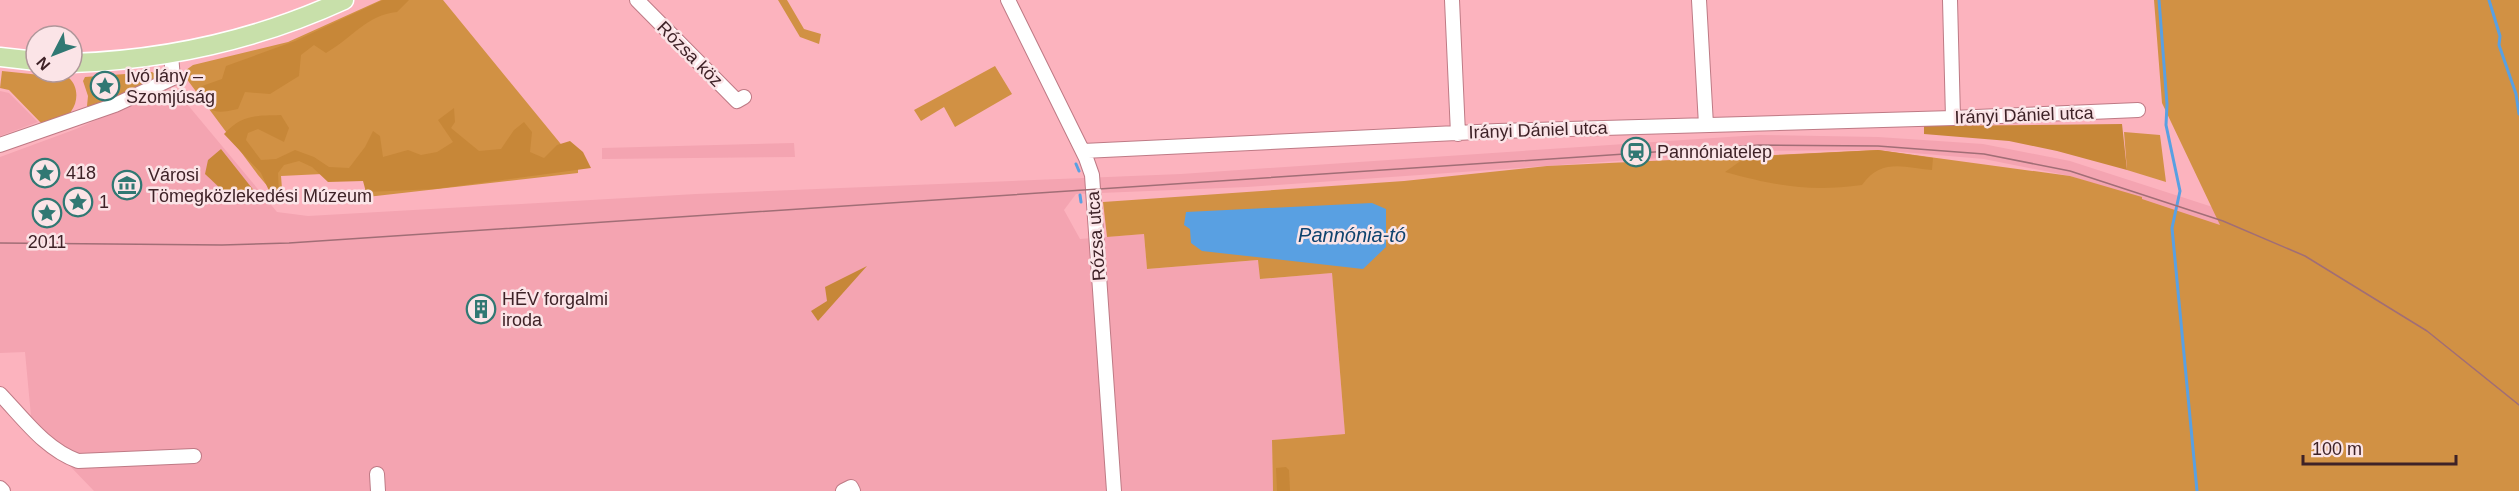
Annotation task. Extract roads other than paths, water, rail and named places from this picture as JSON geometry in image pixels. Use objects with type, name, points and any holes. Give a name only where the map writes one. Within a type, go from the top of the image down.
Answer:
[{"type":"main road","points":[[84,63],[119,62],[171,55],[276,28],[344,0]]},
{"type":"main road","points":[[0,57],[24,60]]},
{"type":"street","name":"Rózsa utca","points":[[1008,0],[1083,151],[1092,175],[1114,491]]},
{"type":"street","points":[[1452,0],[1458,134]]},
{"type":"street","points":[[1699,0],[1706,125]]},
{"type":"street","points":[[1950,0],[1953,118]]},
{"type":"street","name":"Rózsa köz","points":[[642,1],[737,101],[744,97]]},
{"type":"street","points":[[0,145],[115,105],[173,78],[171,55]]},
{"type":"street","name":"Irányi Dániel utca","points":[[1083,151],[1458,134],[2138,110]]},
{"type":"street","points":[[0,394],[44,441],[63,456],[78,461],[194,456]]},
{"type":"street","points":[[377,474],[378,491]]},
{"type":"street","points":[[843,491],[851,487],[853,491]]},
{"type":"water","name":"Pannónia-tó","points":[[1372,203],[1386,209],[1386,247],[1363,269],[1202,251],[1191,243],[1190,229],[1184,225],[1186,212]]},
{"type":"waterway","points":[[2159,0],[2167,104],[2166,125],[2180,191],[2172,228],[2197,491]]},
{"type":"waterway","points":[[2489,0],[2500,36],[2499,45],[2516,94],[2519,114]]},
{"type":"waterway","points":[[1076,164],[1079,171]]},
{"type":"waterway","points":[[1080,195],[1081,202]]},
{"type":"tram line","points":[[0,243],[222,245],[289,243],[1759,145],[1878,146],[1984,154],[2070,171],[2223,221],[2305,256],[2427,331],[2519,405]]},
{"type":"place","name":"Ivó lány – Szomjúság","points":[[105,86]]},
{"type":"place","name":"Pannóniatelep","points":[[1636,152]]},
{"type":"place","name":"418","points":[[45,173]]},
{"type":"place","name":"Városi Tömegközlekedési Múzeum","points":[[127,185]]},
{"type":"place","name":"1","points":[[78,202]]},
{"type":"place","name":"2011","points":[[47,213]]},
{"type":"place","name":"HÉV forgalmi iroda","points":[[481,309]]}]
